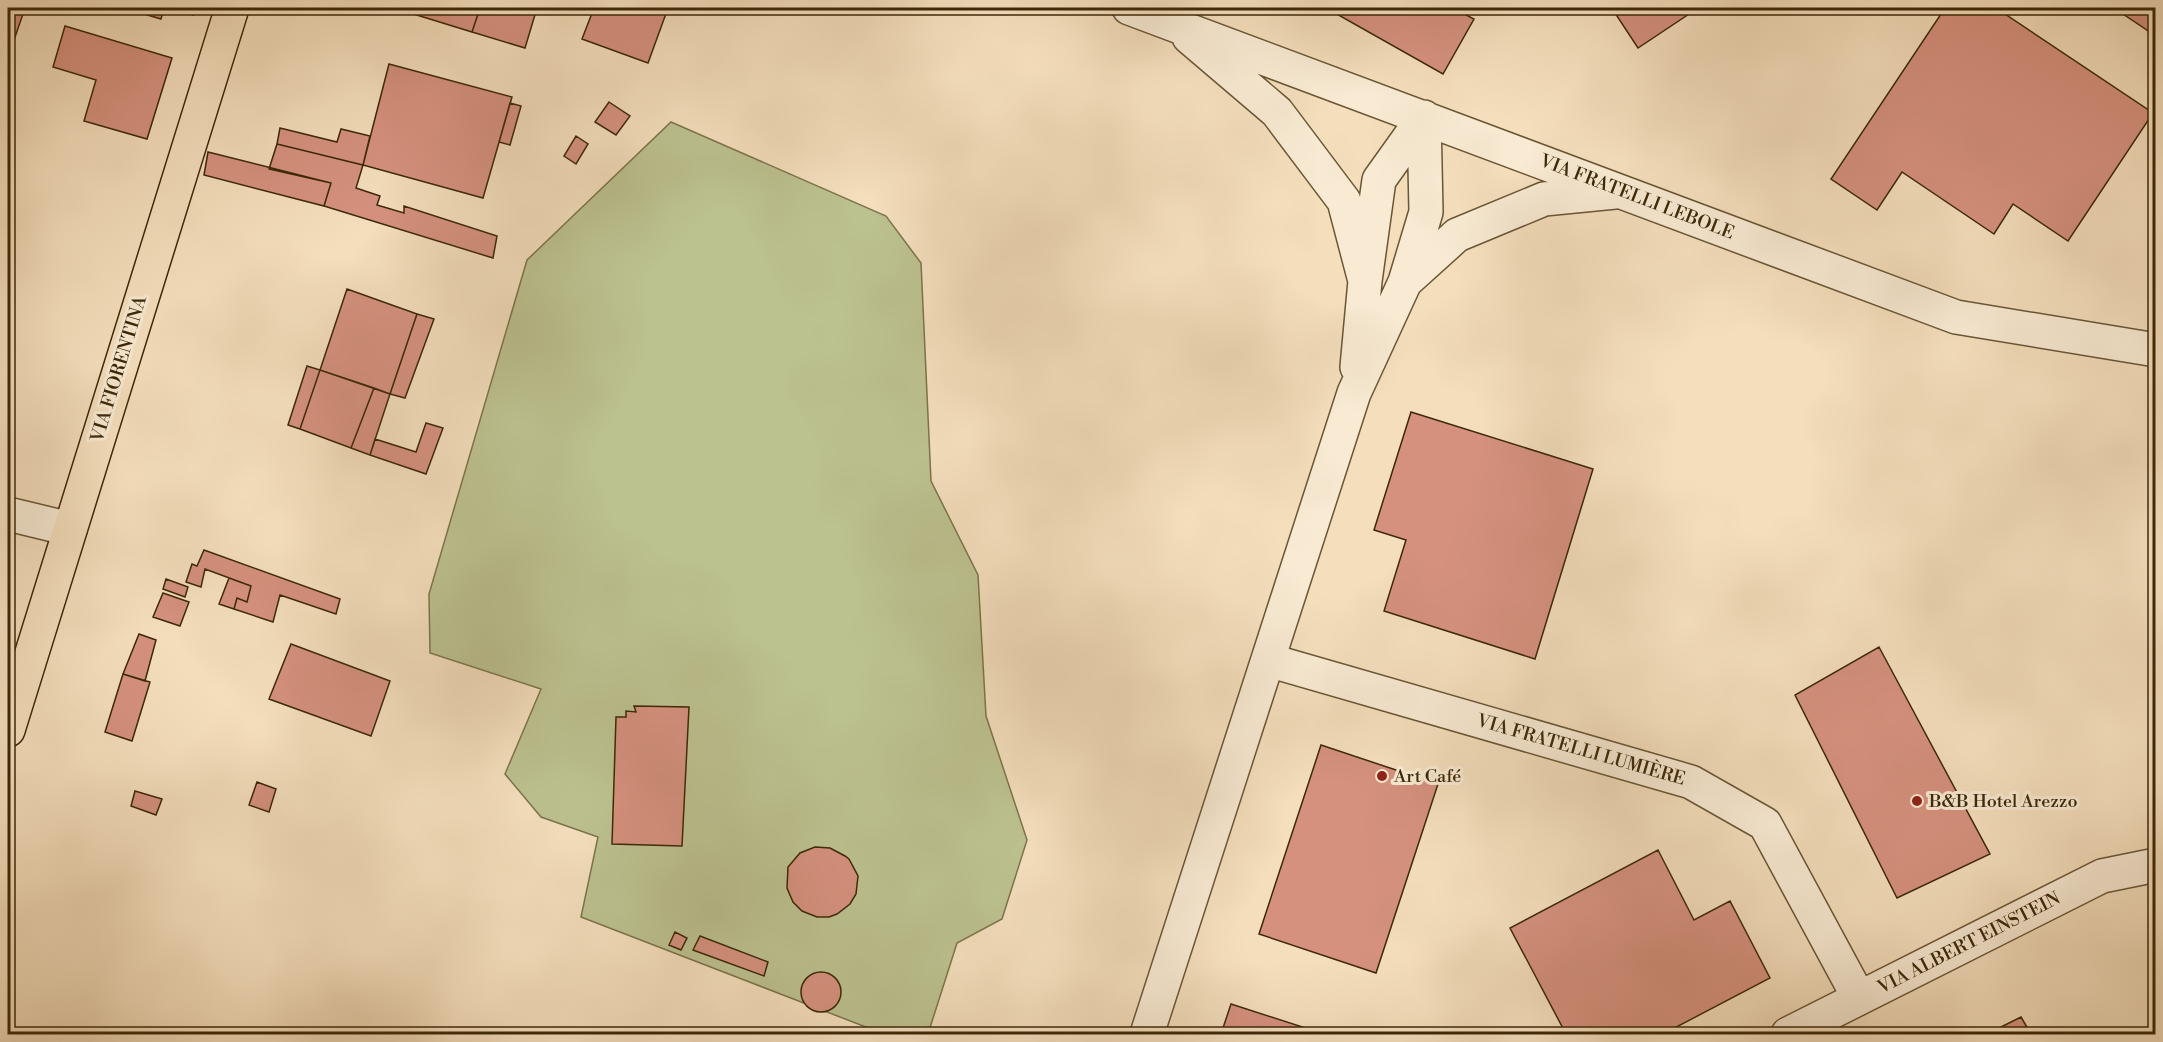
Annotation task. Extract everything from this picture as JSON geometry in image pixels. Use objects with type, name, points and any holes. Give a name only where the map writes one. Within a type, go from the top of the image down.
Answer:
[{"type":"main road","name":"VIA FIORENTINA","points":[[8,730],[232,8]]},
{"type":"street","name":"VIA FRATELLI LEBOLE","points":[[1129,8],[1956,317],[2156,350]]},
{"type":"street","points":[[1171,22],[1277,112],[1344,201],[1365,281]]},
{"type":"street","points":[[1354,393],[1365,281],[1380,180],[1424,117]]},
{"type":"street","points":[[1147,1035],[1354,393],[1405,282],[1426,212],[1424,117]]},
{"type":"street","points":[[1405,282],[1457,235],[1544,199],[1623,192]]},
{"type":"street","points":[[8,514],[70,529]]},
{"type":"street","name":"VIA FRATELLI LUMIÈRE","points":[[1268,660],[1691,782],[1765,824],[1859,998]]},
{"type":"street","name":"VIA ALBERT EINSTEIN","points":[[1788,1035],[2102,876],[2156,865]]},
{"type":"green space","points":[[671,122],[886,216],[921,263],[931,481],[978,575],[986,716],[1027,840],[1002,919],[957,943],[928,1034],[884,1034],[581,917],[598,837],[541,817],[505,774],[541,689],[430,653],[429,594],[527,260]]},
{"type":"building","points":[[8,8],[25,8],[14,40],[8,38]]},
{"type":"building","points":[[124,8],[164,8],[161,19]]},
{"type":"building","points":[[173,8],[195,8],[193,15]]},
{"type":"building","points":[[394,8],[480,8],[472,32]]},
{"type":"building","points":[[480,8],[537,8],[525,48],[472,32]]},
{"type":"building","points":[[594,8],[668,8],[648,63],[582,39]]},
{"type":"building","points":[[1326,8],[1453,8],[1474,19],[1443,74]]},
{"type":"building","points":[[1616,8],[1698,8],[1638,48],[1613,10]]},
{"type":"building","points":[[1945,8],[1996,8],[2153,113],[2068,241],[2013,204],[1994,234],[1902,172],[1877,210],[1831,179]]},
{"type":"building","points":[[2122,8],[2156,8],[2156,36],[2120,12]]},
{"type":"building","points":[[65,26],[172,58],[147,139],[84,121],[96,80],[53,67]]},
{"type":"building","points":[[389,64],[512,97],[483,198],[363,165]]},
{"type":"building","points":[[609,102],[630,116],[616,135],[595,122]]},
{"type":"building","points":[[510,103],[521,106],[510,145],[499,142]]},
{"type":"building","points":[[280,128],[337,142],[341,129],[370,136],[363,165],[277,144]]},
{"type":"building","points":[[576,136],[588,144],[576,164],[564,156]]},
{"type":"building","points":[[277,144],[363,165],[356,188],[380,196],[377,205],[404,213],[404,206],[497,236],[493,258],[324,206],[331,183],[269,169]]},
{"type":"building","points":[[208,152],[331,183],[324,206],[204,175]]},
{"type":"building","points":[[347,289],[417,314],[390,394],[320,370]]},
{"type":"building","points":[[417,314],[434,319],[405,398],[390,394]]},
{"type":"building","points":[[307,366],[320,370],[300,429],[288,425]]},
{"type":"building","points":[[320,370],[374,388],[351,448],[300,429]]},
{"type":"building","points":[[374,388],[390,394],[370,455],[351,448]]},
{"type":"building","points":[[1411,412],[1593,469],[1535,659],[1384,611],[1406,540],[1374,530]]},
{"type":"building","points":[[426,423],[443,428],[426,474],[370,455],[375,439],[416,452]]},
{"type":"building","points":[[204,550],[340,599],[336,614],[280,595],[273,622],[234,609],[237,598],[247,602],[251,586],[205,569],[201,587],[186,582],[192,564],[197,566]]},
{"type":"building","points":[[229,578],[251,586],[247,602],[237,598],[234,609],[219,604]]},
{"type":"building","points":[[166,579],[188,587],[185,597],[163,589]]},
{"type":"building","points":[[163,593],[189,602],[180,626],[153,617]]},
{"type":"building","points":[[139,634],[156,640],[145,681],[123,674]]},
{"type":"building","points":[[291,644],[390,681],[371,736],[269,699]]},
{"type":"building","points":[[1879,647],[1990,854],[1897,898],[1795,695]]},
{"type":"building","points":[[123,674],[150,682],[132,741],[105,732]]},
{"type":"building","points":[[634,706],[689,707],[682,846],[612,844],[616,717],[626,717],[626,711],[636,712]]},
{"type":"building","points":[[1321,745],[1438,784],[1376,973],[1259,934]]},
{"type":"building","points":[[257,782],[276,789],[269,812],[249,805]]},
{"type":"building","points":[[135,791],[162,799],[156,815],[131,806]]},
{"type":"building","points":[[815,847],[830,848],[845,856],[858,876],[856,894],[850,904],[829,917],[817,917],[802,911],[793,902],[787,888],[788,867],[800,853]]},
{"type":"building","points":[[1658,850],[1694,920],[1730,901],[1770,978],[1663,1034],[1566,1034],[1510,928]]},
{"type":"building","points":[[675,932],[687,938],[681,950],[669,945]]},
{"type":"building","points":[[700,936],[768,962],[764,976],[693,950]]},
{"type":"building","points":[[821,972],[835,978],[841,992],[835,1006],[821,1012],[807,1006],[801,992],[807,978]]},
{"type":"building","points":[[1231,1004],[1324,1034],[1221,1034]]},
{"type":"building","points":[[2021,1017],[2031,1034],[1987,1034]]},
{"type":"place","name":"Art Café","points":[[1382,776]]},
{"type":"place","name":"B&B Hotel Arezzo","points":[[1917,801]]}]
